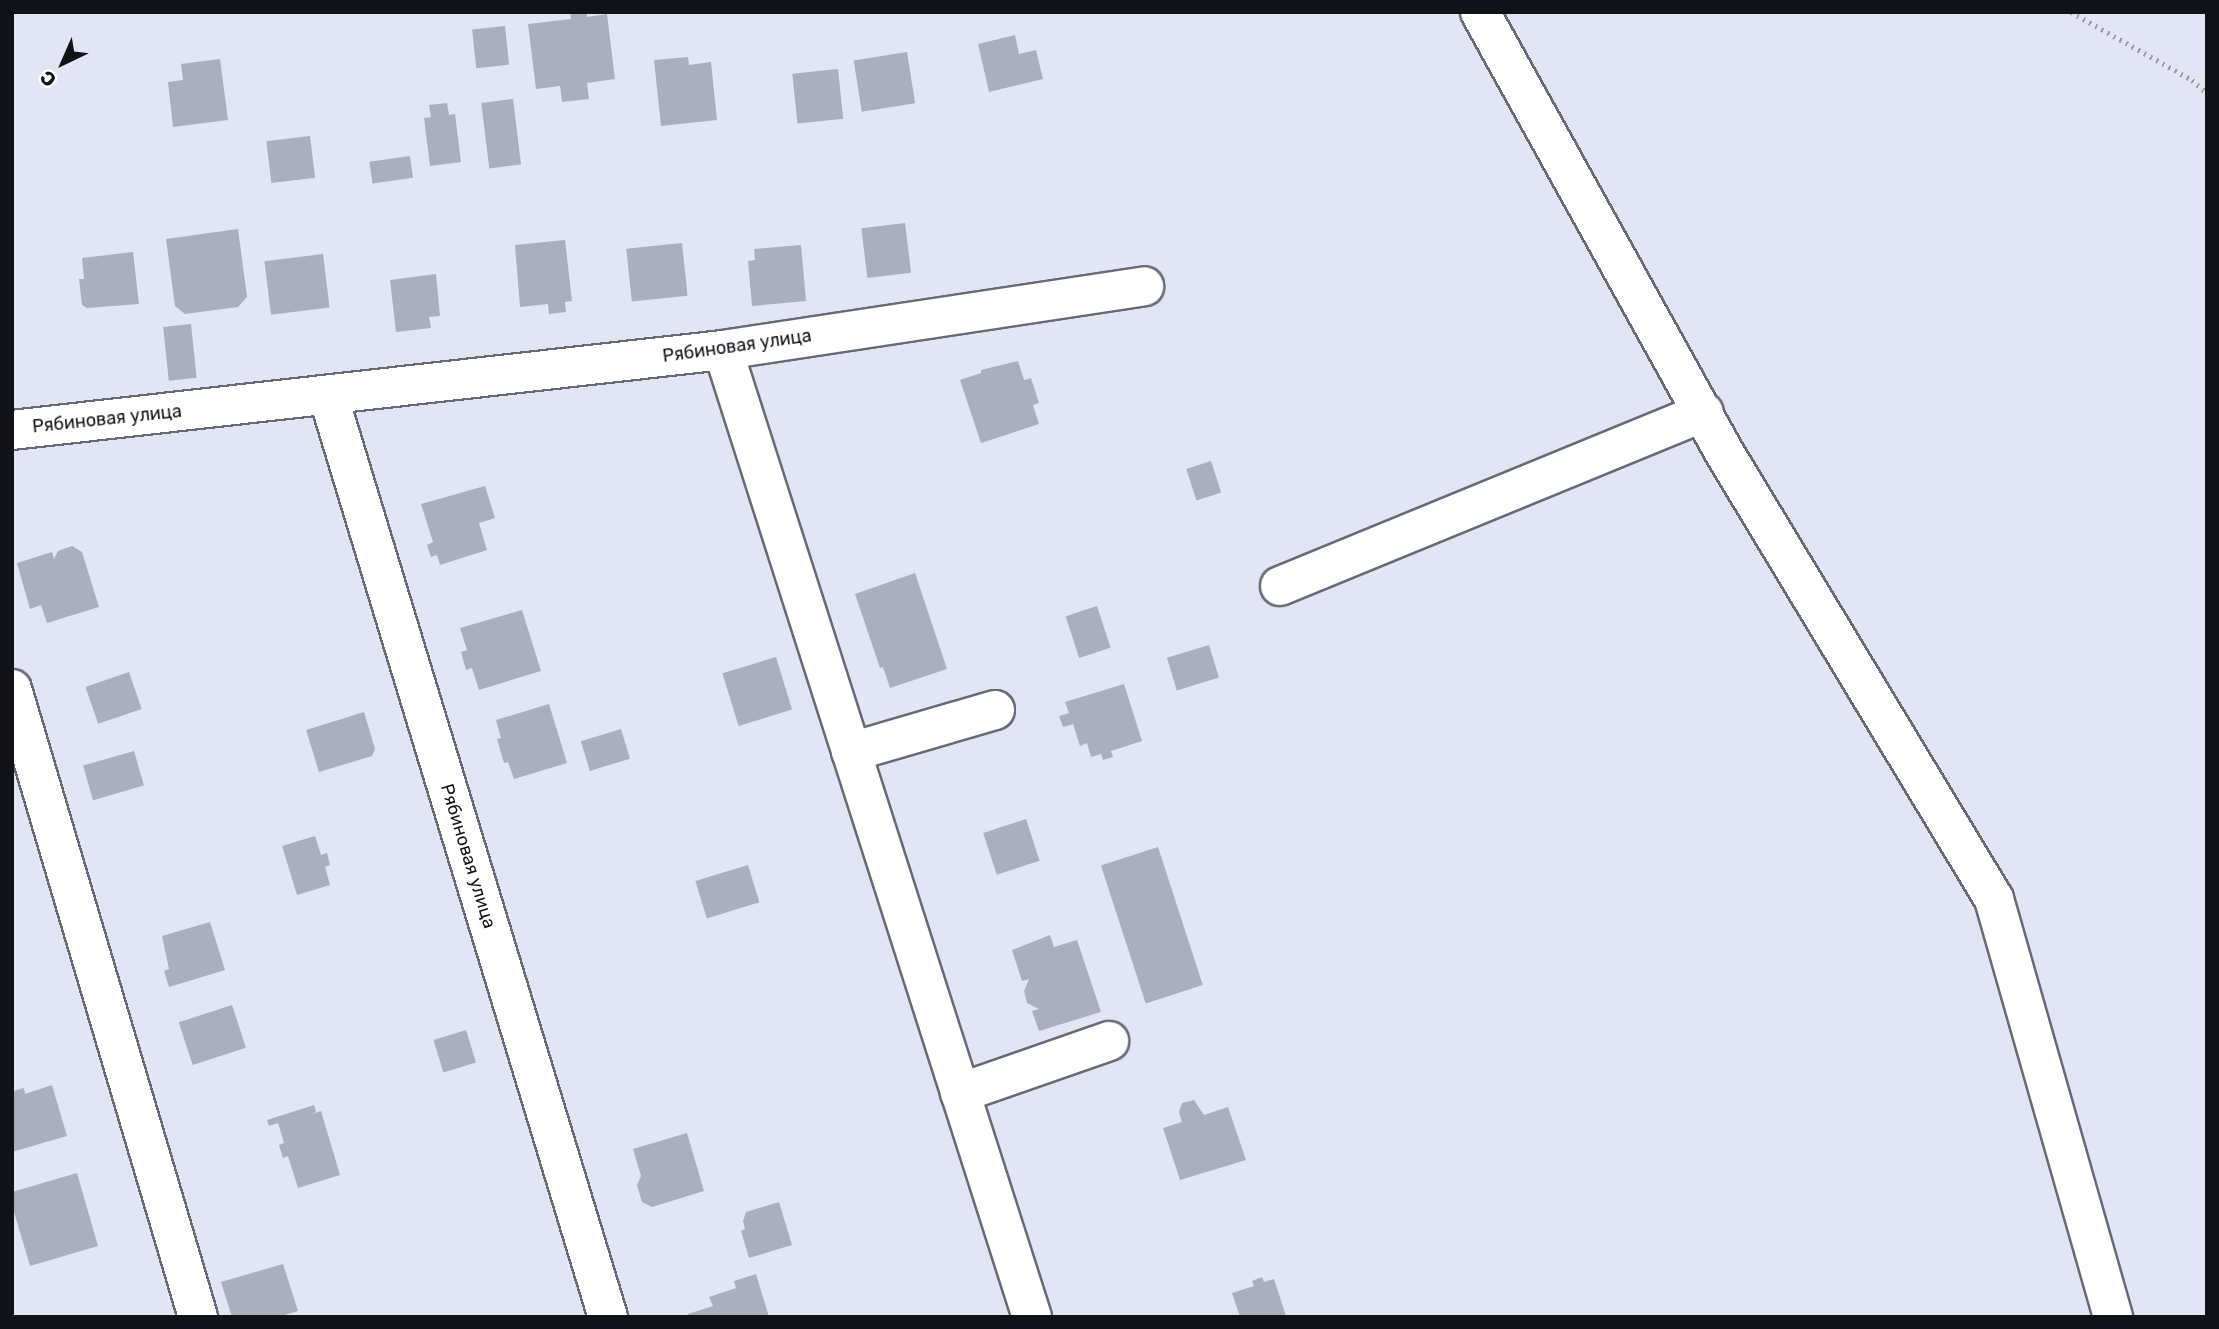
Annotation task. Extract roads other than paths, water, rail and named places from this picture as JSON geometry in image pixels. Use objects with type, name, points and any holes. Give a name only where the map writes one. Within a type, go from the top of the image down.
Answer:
[{"type":"street","points":[[1480,12],[1724,452],[1994,899],[2113,1317]]},
{"type":"street","name":"Рябиновая улица","points":[[12,430],[723,350],[1144,286]]},
{"type":"street","points":[[723,350],[1032,1317]]},
{"type":"street","name":"Рябиновая улица","points":[[328,395],[608,1317]]},
{"type":"street","points":[[1280,586],[1704,412]]},
{"type":"street","points":[[12,688],[198,1317]]},
{"type":"street","points":[[852,752],[995,710]]},
{"type":"street","points":[[960,1093],[1109,1041]]}]
